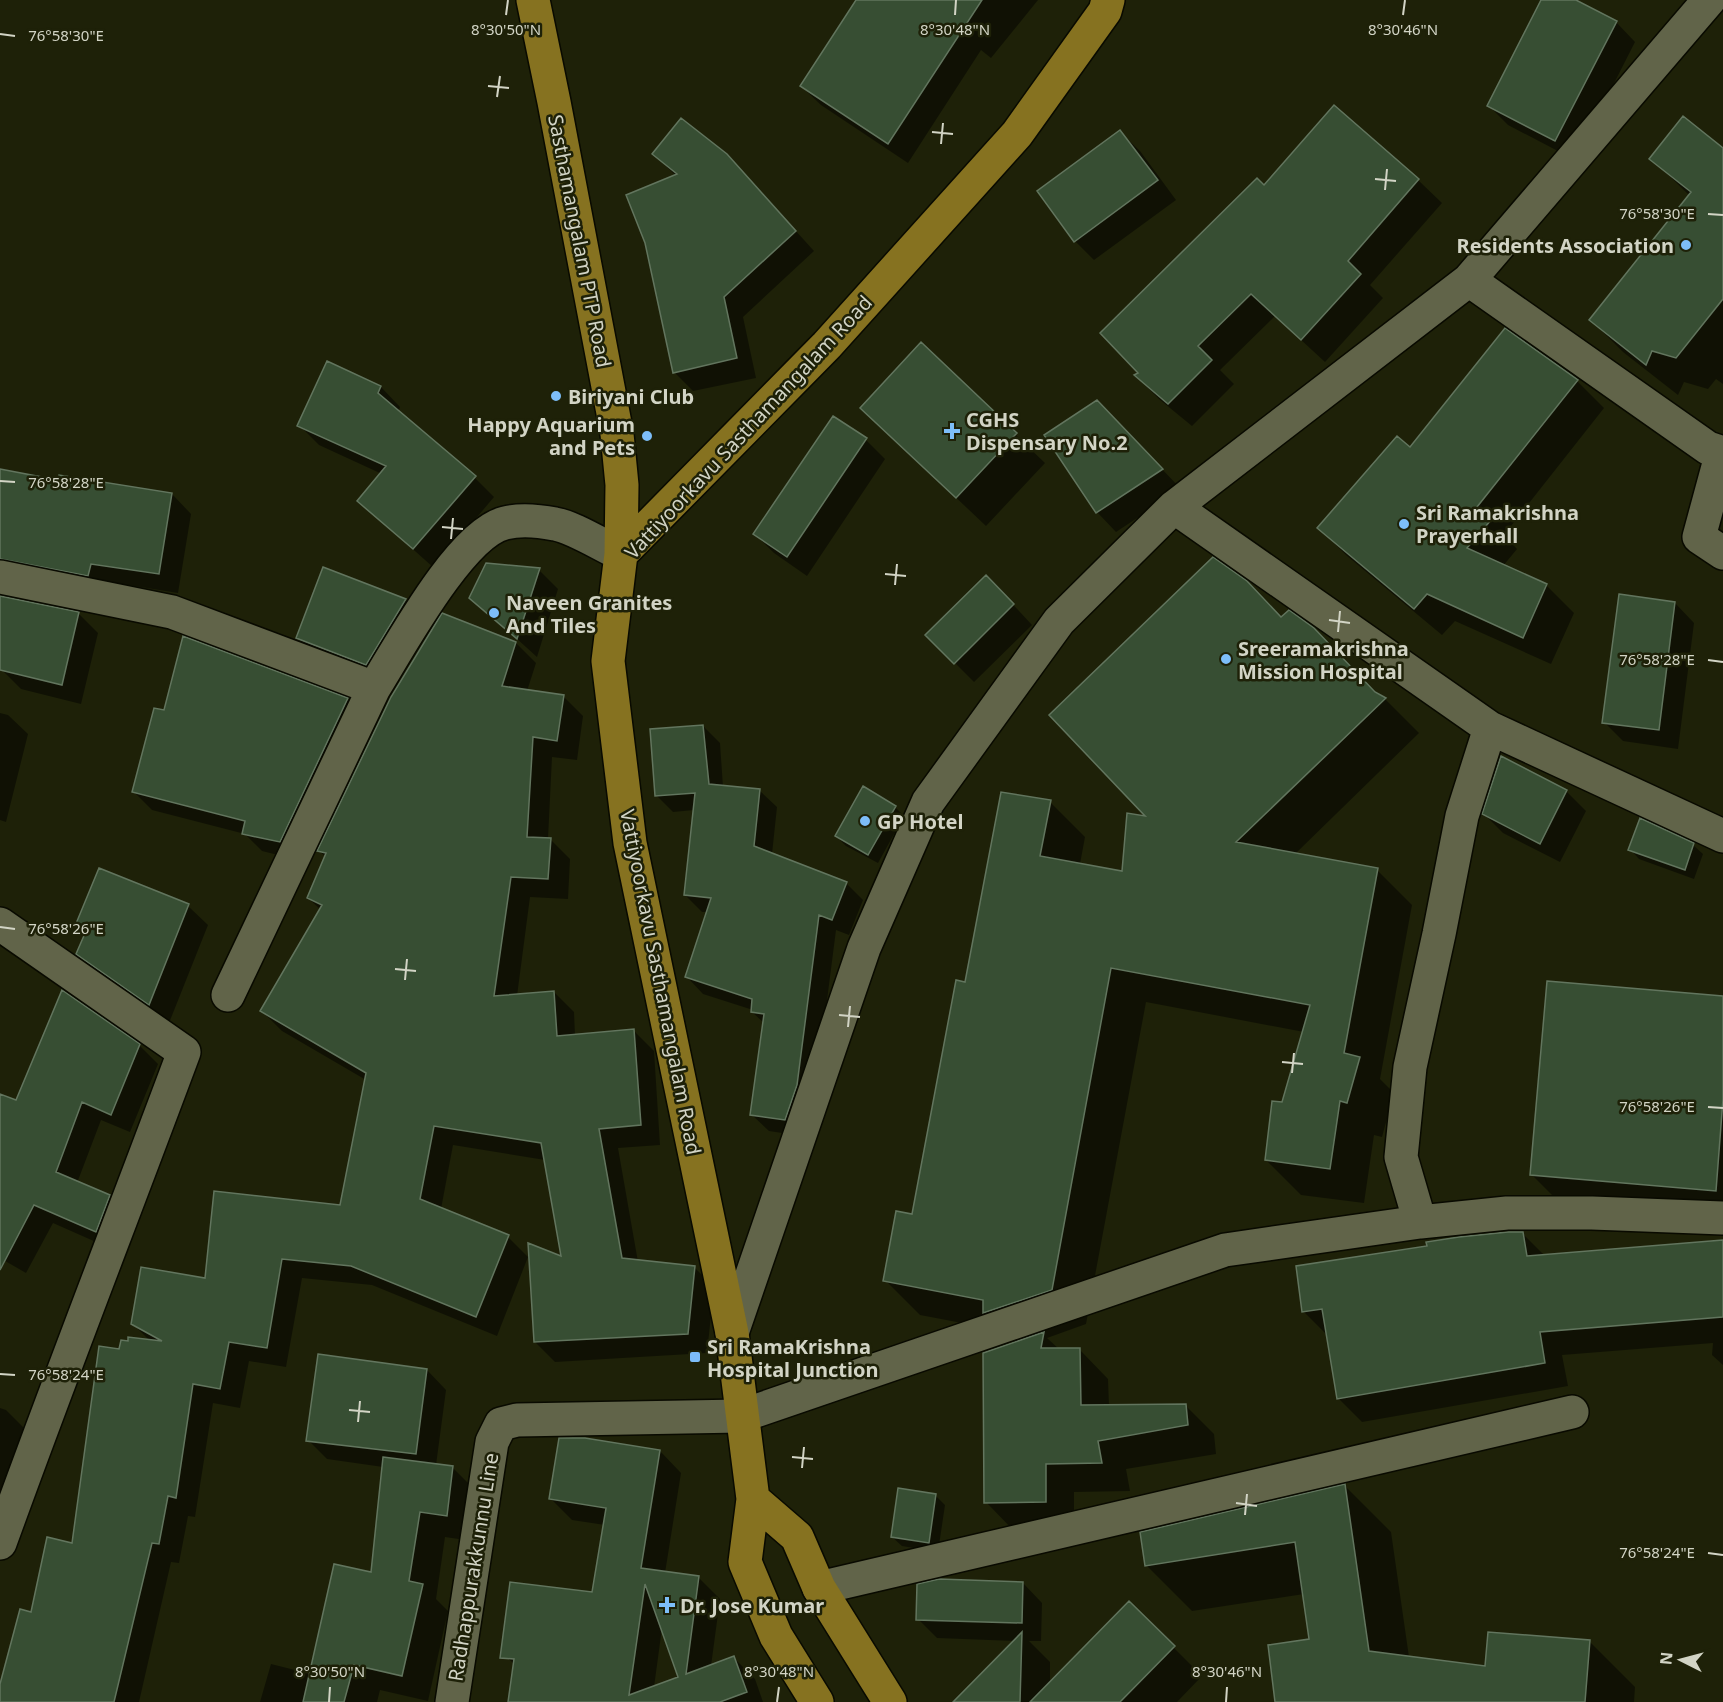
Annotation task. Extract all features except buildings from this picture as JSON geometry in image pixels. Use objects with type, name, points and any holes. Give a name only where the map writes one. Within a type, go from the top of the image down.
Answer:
[{"type":"main road","name":"Sasthamangalam PTP Road","points":[[533,0],[617,434],[622,485],[621,554]]},
{"type":"main road","name":"Vattiyoorkavu Sasthamangalam Road","points":[[817,1702],[776,1636],[745,1562],[753,1499],[732,1333],[630,843],[608,661],[621,554],[827,345],[1017,134],[1105,10],[1108,0]]},
{"type":"main road","points":[[753,1499],[797,1537],[819,1588],[890,1702]]},
{"type":"street","points":[[732,1333],[864,948],[928,802],[1059,621],[1174,507],[1468,280],[1709,0]]},
{"type":"street","points":[[1468,280],[1708,448],[1723,452],[1699,537],[1723,553]]},
{"type":"street","points":[[1174,507],[1490,728],[1723,836]]},
{"type":"street","points":[[228,995],[374,688],[438,586],[457,561],[486,532],[505,523],[534,521],[558,524],[621,554]]},
{"type":"street","points":[[0,577],[172,612],[374,688]]},
{"type":"street","points":[[1420,1222],[1401,1157],[1410,1067],[1462,816],[1490,728]]},
{"type":"street","points":[[0,924],[184,1052],[115,1239],[56,1388],[0,1543]]},
{"type":"street","points":[[741,1416],[1225,1250],[1420,1222],[1507,1213],[1592,1213],[1723,1218]]},
{"type":"street","points":[[819,1588],[1572,1412]]},
{"type":"street","name":"Radhappurakkunnu Line","points":[[452,1702],[490,1452],[501,1424],[517,1420],[741,1416]]},
{"type":"place","name":"Residents Association","points":[[1686,245]]},
{"type":"place","name":"Biriyani Club","points":[[556,396]]},
{"type":"place","name":"CGHS Dispensary No.2","points":[[952,431]]},
{"type":"place","name":"Happy Aquarium and Pets","points":[[647,436]]},
{"type":"place","name":"Sri Ramakrishna Prayerhall","points":[[1404,524]]},
{"type":"place","name":"Naveen Granites And Tiles","points":[[494,613]]},
{"type":"place","name":"Sreeramakrishna Mission Hospital","points":[[1226,659]]},
{"type":"place","name":"GP Hotel","points":[[865,821]]},
{"type":"place","name":"Sri RamaKrishna Hospital Junction","points":[[695,1357]]},
{"type":"place","name":"Dr. Jose Kumar","points":[[667,1605]]}]
